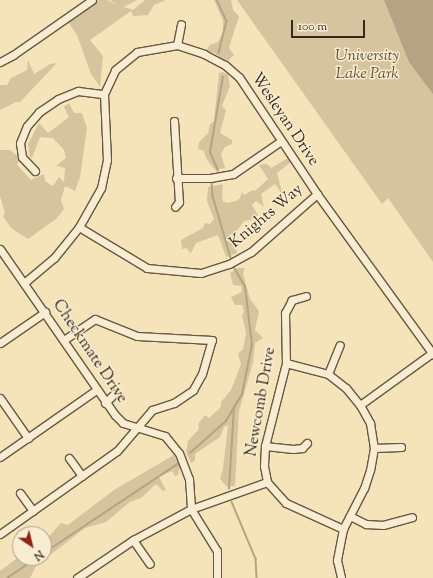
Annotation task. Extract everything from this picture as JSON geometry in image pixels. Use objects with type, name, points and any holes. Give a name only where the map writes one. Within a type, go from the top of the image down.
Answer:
[{"type":"street","points":[[0,62],[13,55],[92,0]]},
{"type":"street","points":[[177,45],[181,24]]},
{"type":"street","name":"Wesleyan Drive","points":[[24,283],[54,258],[79,227],[101,188],[107,160],[104,94],[115,70],[124,60],[137,52],[177,45],[204,54],[225,65],[239,77],[317,194],[433,353]]},
{"type":"street","points":[[34,170],[22,157],[20,143],[27,126],[39,112],[58,98],[78,91],[104,94]]},
{"type":"street","points":[[174,122],[176,178],[179,202],[175,207]]},
{"type":"street","points":[[176,178],[210,178],[233,174],[281,141]]},
{"type":"street","name":"Knights Way","points":[[79,227],[147,268],[201,273],[229,264],[251,252],[317,194]]},
{"type":"street","name":"Checkmate Drive","points":[[0,249],[45,312],[105,403],[123,423],[165,436],[179,453],[189,479],[190,509]]},
{"type":"street","name":"Newcomb Drive","points":[[267,482],[264,466],[265,446],[286,363],[285,314],[292,300],[306,296]]},
{"type":"street","points":[[0,343],[45,312]]},
{"type":"street","points":[[0,534],[117,451],[152,410],[174,403],[193,390],[202,374],[212,340],[137,336],[95,319],[64,340]]},
{"type":"street","points":[[328,374],[340,345]]},
{"type":"street","points":[[360,405],[433,353]]},
{"type":"street","points":[[286,363],[328,374],[346,388],[360,405],[370,424],[374,448],[364,488],[343,529],[337,560],[341,578]]},
{"type":"street","points":[[0,457],[96,390]]},
{"type":"street","points":[[105,403],[114,394]]},
{"type":"street","points":[[0,398],[28,438]]},
{"type":"street","points":[[265,446],[293,449],[302,448],[307,443]]},
{"type":"street","points":[[374,448],[401,447]]},
{"type":"street","points":[[69,458],[82,476]]},
{"type":"street","points":[[81,577],[133,540],[190,509],[267,482],[286,503],[343,529]]},
{"type":"street","points":[[20,493],[33,511]]},
{"type":"street","points":[[190,509],[217,551],[217,578]]},
{"type":"street","points":[[350,516],[366,524],[383,525],[412,517]]},
{"type":"street","points":[[133,540],[150,564]]},
{"type":"green space","points":[[94,0],[107,0],[117,5],[110,0],[137,0],[124,7],[133,10],[145,0],[166,0],[154,5],[148,15],[133,16],[131,11],[90,40],[103,56],[100,87],[91,74],[77,35],[68,22]]},
{"type":"green space","points":[[214,0],[231,0],[233,10],[239,16],[229,48],[234,55],[226,63],[215,53],[206,51],[210,45],[218,42],[223,32],[223,20]]},
{"type":"green space","name":"University Lake Park","points":[[237,0],[433,0],[433,262],[388,198],[382,204]]},
{"type":"green space","points":[[28,60],[34,74],[50,64],[57,63],[20,102],[16,102],[0,110],[0,85],[7,85],[11,78],[27,70]]},
{"type":"green space","points":[[223,72],[228,75],[230,86],[222,106],[226,110],[220,133],[232,140],[232,144],[225,147],[221,154],[225,168],[215,170],[206,158],[204,151],[198,149],[199,142],[208,133],[210,124],[214,121],[219,73]]},
{"type":"green space","points":[[69,103],[74,113],[82,113],[87,128],[80,177],[75,191],[65,186],[61,200],[64,209],[56,219],[28,239],[11,228],[3,216],[5,213],[0,196],[0,150],[10,150],[16,155],[19,160],[17,165],[31,180],[44,174],[45,181],[53,186],[59,177],[64,182],[65,168],[56,166],[66,158],[64,150],[53,138],[40,137],[32,158],[30,157],[28,144],[39,123],[48,133],[69,117],[64,107]]},
{"type":"green space","points":[[288,158],[292,161],[277,173],[283,196],[275,184],[261,194],[264,207],[256,201],[252,205],[258,215],[255,219],[244,221],[233,236],[237,253],[226,257],[218,235],[196,243],[191,253],[186,248],[182,249],[181,240],[203,228],[205,223],[210,224],[214,219],[207,201],[208,187],[223,184],[222,200],[226,203],[236,201],[240,198],[242,192],[244,195],[253,190],[255,191],[268,179],[259,165],[267,164],[271,168]]},
{"type":"green space","points":[[238,268],[245,268],[243,273],[250,299],[259,311],[255,330],[263,338],[255,343],[253,363],[239,411],[235,486],[227,487],[220,479],[223,468],[228,425],[224,427],[220,437],[195,454],[195,461],[191,463],[186,452],[188,441],[199,429],[198,424],[205,415],[209,418],[221,407],[221,402],[231,390],[241,364],[238,354],[243,349],[246,333],[242,316],[244,311],[242,305],[235,305],[231,297],[242,292],[241,286],[233,285],[230,273]]},
{"type":"green space","points":[[174,455],[180,466],[178,475],[175,476],[172,471],[159,477],[166,490],[163,491],[156,484],[141,498],[130,502],[106,522],[85,528],[52,554],[52,533],[61,523],[68,525],[114,490]]},
{"type":"green space","points":[[12,562],[12,566],[36,566],[30,578],[0,578],[0,571]]},
{"type":"shaded area","points":[[384,0],[433,0],[433,94],[409,62]]},
{"type":"waterway","points":[[217,0],[227,21],[219,53]]},
{"type":"waterway","points":[[218,171],[210,152],[223,77]]},
{"type":"waterway","points":[[212,182],[213,196],[231,258]]},
{"type":"waterway","points":[[190,453],[226,421],[242,394],[252,345],[245,287],[234,268]]},
{"type":"waterway","points":[[229,489],[234,407]]},
{"type":"waterway","points":[[52,548],[179,463]]},
{"type":"waterway","points":[[232,502],[256,559],[257,578]]},
{"type":"waterway","points":[[7,578],[25,566]]}]
